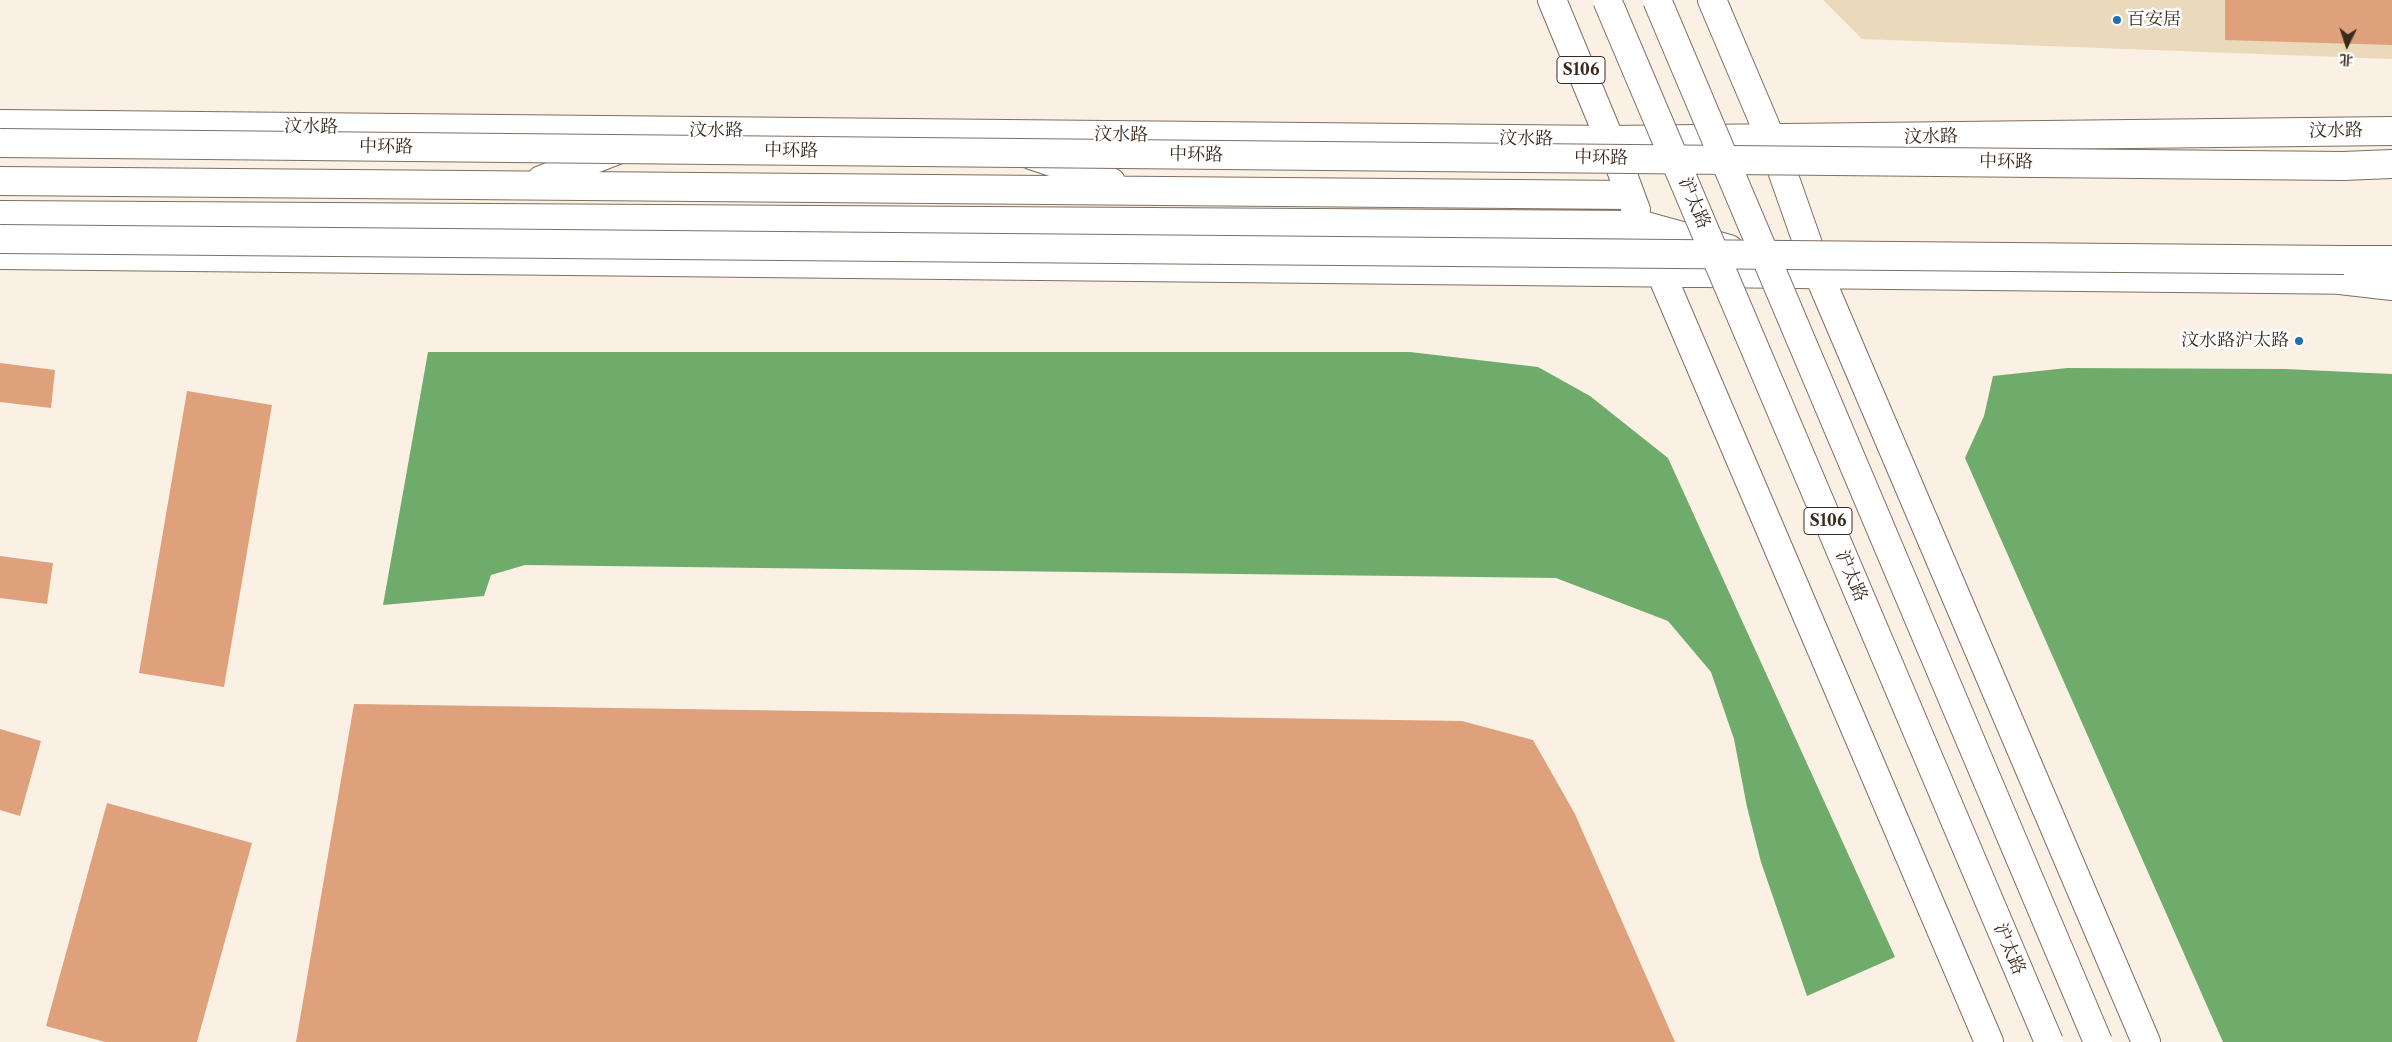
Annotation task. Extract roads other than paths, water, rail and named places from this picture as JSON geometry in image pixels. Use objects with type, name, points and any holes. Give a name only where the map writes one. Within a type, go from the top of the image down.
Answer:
[{"type":"main road","name":"S106","points":[[1552,0],[1610,140],[1659,271],[1989,1042]]},
{"type":"main road","name":"沪太路","points":[[1607,0],[2049,1042]]},
{"type":"main road","name":"S106","points":[[1657,0],[2098,1042]]},
{"type":"main road","points":[[1712,0],[1771,139],[1818,273],[2146,1042]]},
{"type":"main road","name":"汶水路","points":[[0,124],[1610,140],[2392,131]]},
{"type":"main road","points":[[526,185],[668,131]]},
{"type":"main road","points":[[966,133],[1134,190]]},
{"type":"main road","name":"中环路","points":[[0,143],[2334,166],[2392,164]]},
{"type":"main road","points":[[0,181],[1630,194]]},
{"type":"main road","points":[[0,215],[1642,225],[1818,273]]},
{"type":"main road","points":[[0,239],[2392,260]]},
{"type":"main road","points":[[0,255],[2392,280]]},
{"type":"main road","points":[[2340,280],[2392,286]]},
{"type":"place","name":"百安居","points":[[2117,20]]},
{"type":"place","name":"汶水路沪太路","points":[[2299,341]]}]
